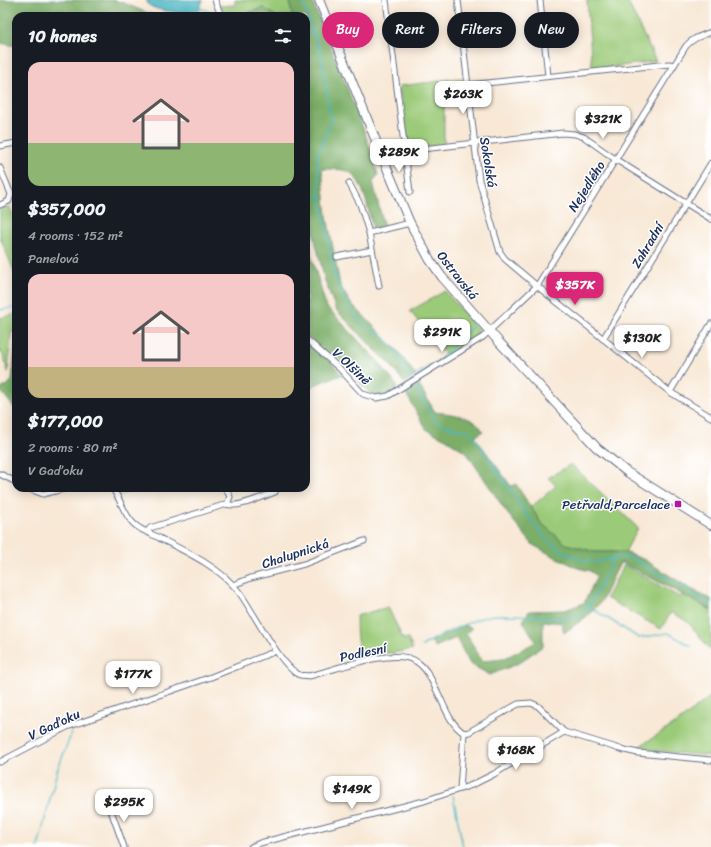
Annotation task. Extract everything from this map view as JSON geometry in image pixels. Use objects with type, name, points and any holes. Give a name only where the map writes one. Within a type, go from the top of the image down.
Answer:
[{"type":"main road","name":"Ostravská","points":[[319,0],[410,223],[430,260],[442,277],[584,436],[597,448],[627,472],[711,525]]},
{"type":"street","points":[[215,0],[220,12]]},
{"type":"street","points":[[386,0],[410,192]]},
{"type":"street","name":"Sokolská","points":[[458,0],[478,180],[500,252],[505,259],[537,286],[670,392],[711,417]]},
{"type":"street","points":[[540,0],[548,76]]},
{"type":"street","name":"Nejedlého","points":[[490,331],[492,327],[537,286],[690,40],[711,32]]},
{"type":"street","points":[[468,85],[669,64],[674,65]]},
{"type":"street","points":[[405,151],[563,133],[575,134],[584,138],[711,219]]},
{"type":"street","points":[[0,146],[12,144]]},
{"type":"street","name":"Zahradní","points":[[603,339],[711,163]]},
{"type":"street","points":[[0,168],[10,194],[9,201],[0,205]]},
{"type":"street","points":[[349,183],[360,204],[369,233],[379,286]]},
{"type":"street","points":[[369,233],[410,223]]},
{"type":"street","points":[[337,257],[372,250]]},
{"type":"street","points":[[670,392],[711,324]]},
{"type":"street","name":"V Olšině","points":[[310,342],[339,368],[363,394],[376,398],[388,396],[483,337],[490,331]]},
{"type":"street","points":[[0,474],[12,480]]},
{"type":"street","points":[[38,492],[43,494],[51,492]]},
{"type":"street","name":"Podlesní","points":[[114,492],[126,513],[135,525],[182,549],[208,565],[233,585],[239,592],[276,651],[292,669],[300,675],[309,676],[379,658],[398,656],[417,661],[424,669],[456,727],[464,733]]},
{"type":"street","points":[[227,504],[230,497],[228,492]]},
{"type":"street","points":[[147,532],[150,528],[227,504],[232,505],[254,500],[275,492]]},
{"type":"street","name":"Chalupnická","points":[[233,585],[251,578],[304,564],[364,541]]},
{"type":"street","name":"V Gaďoku","points":[[0,762],[67,727],[211,677],[276,651]]},
{"type":"street","points":[[460,789],[464,733],[469,732],[518,704],[525,702],[538,706],[564,732],[638,753],[711,760]]},
{"type":"street","points":[[251,847],[260,843],[424,800],[472,785],[494,774],[564,732]]},
{"type":"street","points":[[109,805],[124,847]]},
{"type":"green space","points":[[0,0],[114,0],[145,12],[12,12],[12,45],[0,43]]},
{"type":"green space","points":[[235,0],[290,0],[292,12],[270,12],[263,8],[249,12],[223,12],[220,6],[235,5]]},
{"type":"green space","points":[[290,0],[312,0],[322,25],[322,48],[331,48],[365,133],[378,175],[373,182],[384,227],[373,230],[362,188],[358,180],[353,175],[344,170],[322,169],[327,216],[340,285],[349,301],[397,350],[416,376],[404,383],[393,368],[336,310],[325,281],[310,213],[310,12],[292,12]]},
{"type":"green space","points":[[587,0],[627,0],[656,61],[592,70]]},
{"type":"green space","points":[[263,8],[270,12],[252,12]]},
{"type":"green space","points":[[464,78],[466,98],[444,98],[444,145],[408,149],[399,86]]},
{"type":"green space","points":[[9,206],[12,213],[12,266],[0,237],[0,209]]},
{"type":"green space","points":[[310,251],[326,306],[378,361],[397,386],[395,391],[386,395],[374,396],[367,391],[364,386],[362,386],[355,375],[332,351],[328,353],[310,339]]},
{"type":"green space","points":[[445,291],[483,335],[448,357],[438,347],[410,311]]},
{"type":"green space","points":[[12,315],[8,372],[2,352],[0,353],[0,318]]},
{"type":"green space","points":[[310,343],[322,352],[342,375],[310,387]]},
{"type":"green space","points":[[416,380],[435,412],[462,416],[468,418],[479,426],[483,431],[475,437],[511,486],[516,484],[541,523],[566,544],[595,552],[625,552],[645,560],[691,589],[711,599],[711,610],[623,563],[620,563],[601,602],[586,617],[564,633],[562,623],[543,621],[543,646],[517,664],[490,675],[470,664],[456,638],[435,647],[431,641],[463,625],[472,628],[466,633],[482,661],[503,659],[536,642],[523,621],[529,611],[565,610],[584,603],[597,576],[590,571],[578,568],[533,545],[507,513],[466,452],[446,439],[426,429],[404,390]]},
{"type":"green space","points":[[12,381],[12,405],[0,390]]},
{"type":"green space","points":[[571,464],[638,528],[625,552],[595,552],[566,544],[541,523],[531,507],[556,486],[548,478]]},
{"type":"green space","points":[[117,492],[132,492],[118,495]]},
{"type":"green space","points":[[624,565],[679,597],[685,595],[711,610],[711,651],[688,622],[671,612],[661,629],[606,598]]},
{"type":"green space","points":[[388,607],[403,639],[408,639],[413,649],[393,653],[364,652],[357,641],[356,616]]},
{"type":"green space","points":[[711,696],[711,756],[635,749],[678,722]]},
{"type":"water","points":[[147,0],[203,0],[199,11],[180,12],[165,11],[152,7],[147,4]]},
{"type":"waterway","points":[[302,0],[306,12]]},
{"type":"waterway","points":[[199,8],[212,12]]},
{"type":"waterway","points":[[310,23],[321,54],[331,121],[318,154],[319,186],[334,274],[349,307],[361,322],[382,336],[396,351],[434,419],[443,425],[470,432],[473,435],[532,522],[546,539],[560,550],[582,560],[596,562],[614,558],[630,557],[711,604]]},
{"type":"waterway","points":[[310,33],[314,34]]},
{"type":"waterway","points":[[310,197],[320,195]]},
{"type":"waterway","points":[[0,310],[12,308]]},
{"type":"waterway","points":[[411,378],[439,360],[472,327]]},
{"type":"waterway","points":[[422,646],[458,628],[488,616],[520,615],[569,618],[580,614],[589,605],[594,597],[613,559]]},
{"type":"waterway","points":[[588,606],[639,638],[668,633],[691,646]]},
{"type":"waterway","points":[[38,847],[57,771],[72,732]]},
{"type":"waterway","points":[[453,795],[463,847]]},
{"type":"place","name":"Petřvald,Parcelace","points":[[678,504]]}]
